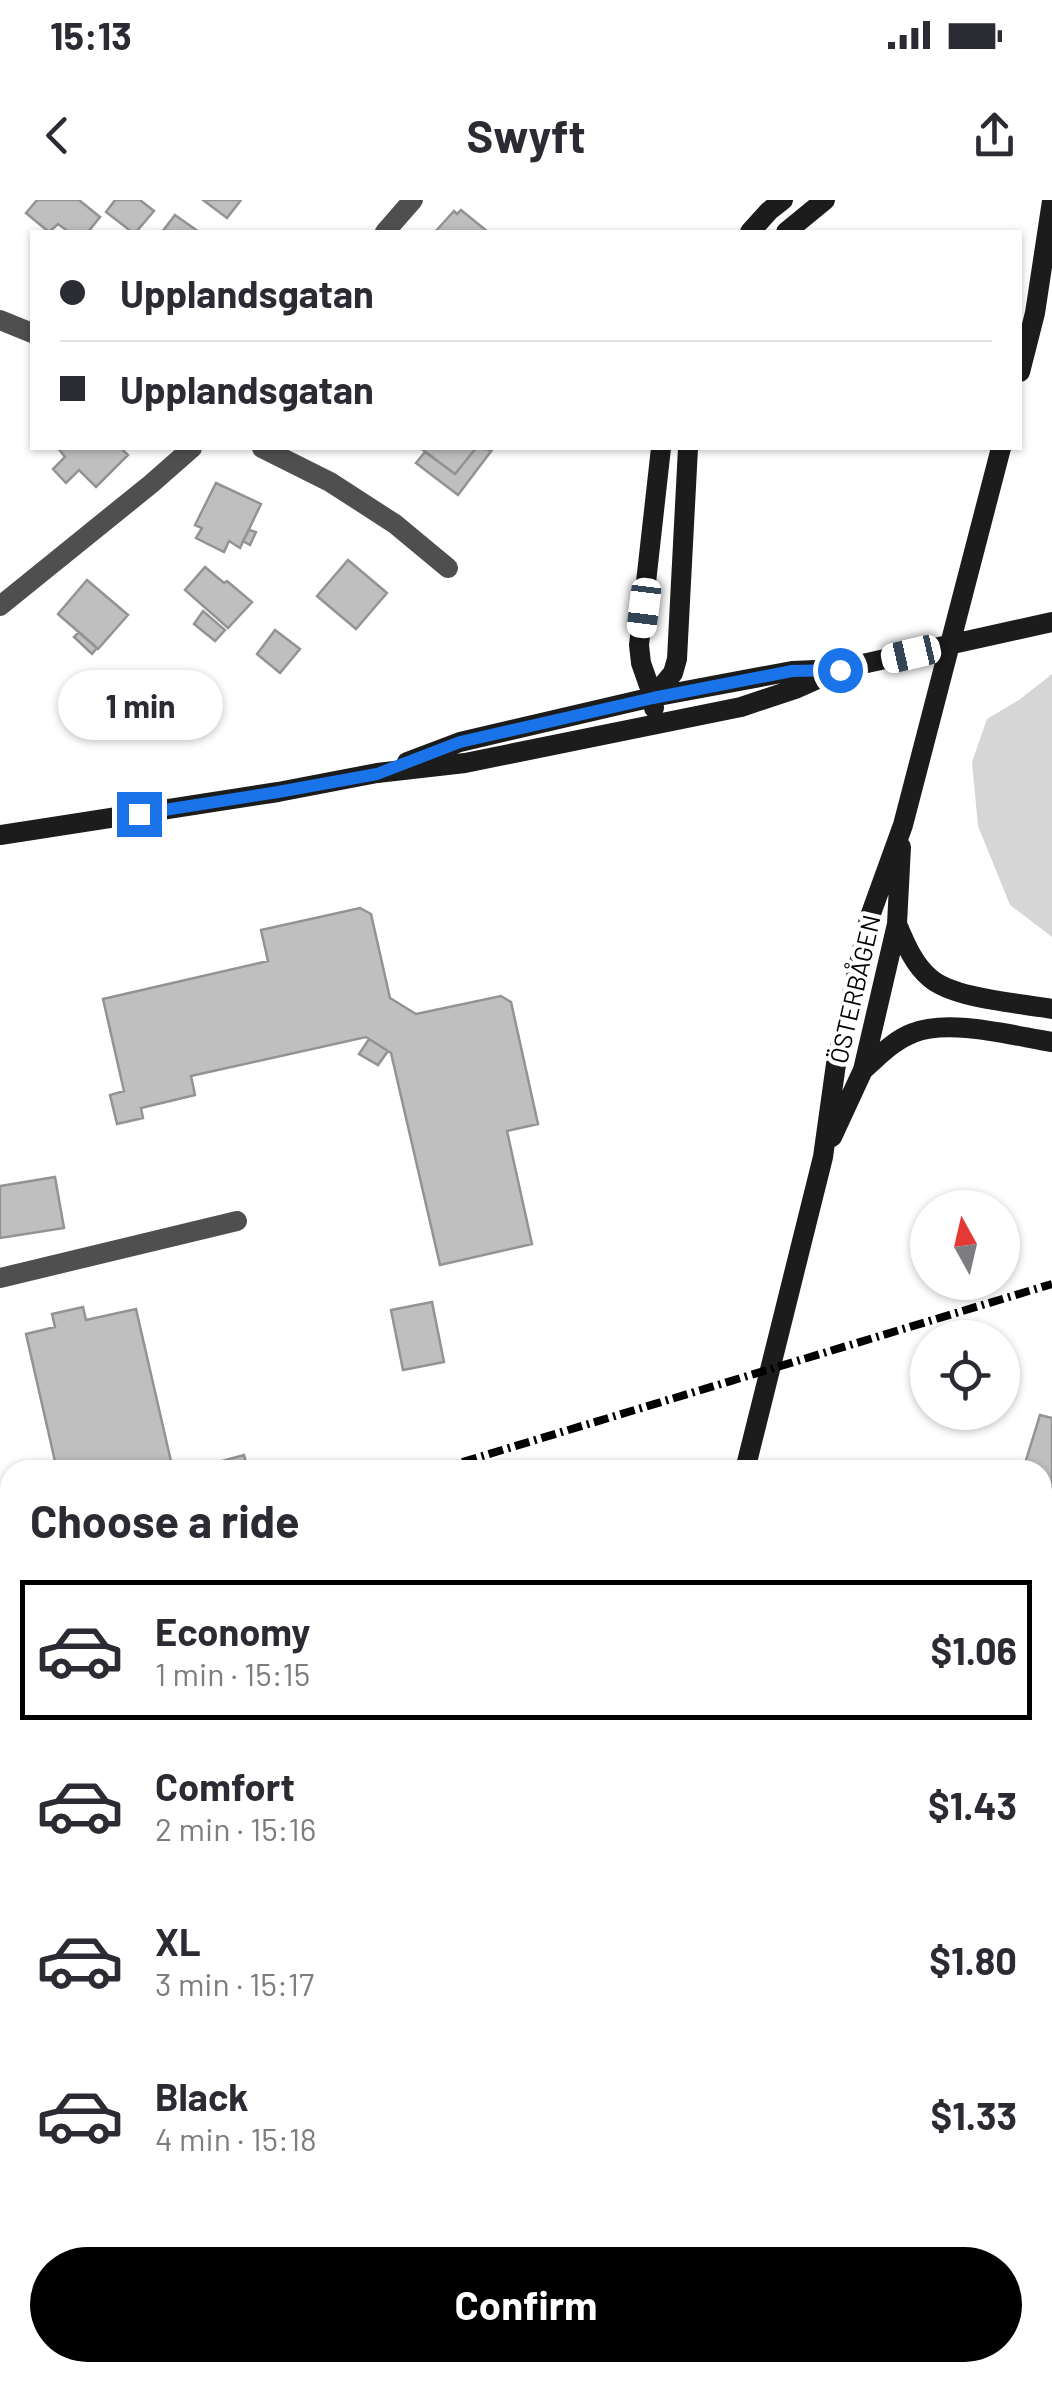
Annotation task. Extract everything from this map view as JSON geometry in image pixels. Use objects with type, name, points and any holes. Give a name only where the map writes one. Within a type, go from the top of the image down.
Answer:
[{"type":"main road","points":[[752,230],[783,200]]},
{"type":"main road","points":[[788,230],[824,200]]},
{"type":"main road","points":[[1036,313],[1047,204]]},
{"type":"main road","points":[[1022,365],[1052,272]]},
{"type":"main road","points":[[655,725],[653,698],[639,645],[660,450]]},
{"type":"main road","points":[[653,698],[673,674],[677,659],[688,450]]},
{"type":"main road","name":"ÖSTERBÅGEN","points":[[747,1460],[823,1157],[836,1064],[869,918],[903,825],[999,450]]},
{"type":"main road","points":[[0,835],[465,763],[655,725],[741,707],[840,670],[1052,622]]},
{"type":"main road","points":[[377,774],[460,742],[653,698],[792,671],[840,670]]},
{"type":"main road","name":"ÖSTERBÅGEN","points":[[823,1157],[863,1070],[897,924],[903,825]]},
{"type":"main road","points":[[897,924],[928,978],[950,991],[1052,1009]]},
{"type":"main road","points":[[863,1070],[914,1032],[948,1026],[1052,1042]]},
{"type":"street","points":[[386,230],[413,200]]},
{"type":"street","points":[[0,320],[30,332]]},
{"type":"street","points":[[0,606],[190,450]]},
{"type":"street","points":[[266,450],[330,482],[395,524],[448,568]]},
{"type":"street","points":[[0,1278],[237,1221]]},
{"type":"shaded area","points":[[1052,674],[1052,937],[1010,905],[978,826],[972,762],[987,719]]},
{"type":"building","points":[[37,200],[79,200],[100,217],[90,230],[66,230],[58,224],[47,230],[26,213]]},
{"type":"building","points":[[115,200],[140,200],[154,211],[138,230],[129,230],[106,212]]},
{"type":"building","points":[[203,200],[241,200],[227,218]]},
{"type":"building","points":[[461,210],[486,230],[437,230],[454,211],[457,214]]},
{"type":"building","points":[[175,215],[196,230],[164,230]]},
{"type":"building","points":[[60,450],[123,450],[128,455],[96,487],[79,470],[66,483],[53,469],[65,457]]},
{"type":"building","points":[[423,450],[474,450],[455,474]]},
{"type":"building","points":[[474,450],[492,450],[458,495],[416,463],[425,452],[455,474]]},
{"type":"building","points":[[216,483],[261,504],[240,548],[229,541],[224,552],[196,538],[202,528],[195,525]]},
{"type":"building","points":[[249,530],[256,532],[250,545],[243,541]]},
{"type":"building","points":[[348,560],[387,593],[356,629],[317,596]]},
{"type":"building","points":[[205,567],[252,602],[228,628],[185,590]]},
{"type":"building","points":[[87,580],[128,615],[98,649],[58,614]]},
{"type":"building","points":[[203,611],[225,630],[215,641],[194,624]]},
{"type":"building","points":[[275,630],[300,649],[280,673],[257,654]]},
{"type":"building","points":[[79,632],[97,648],[92,654],[74,637]]},
{"type":"building","points":[[154,687],[174,697],[168,710],[147,699]]},
{"type":"building","points":[[360,908],[371,914],[390,998],[416,1014],[501,996],[511,1002],[538,1124],[507,1131],[532,1244],[440,1265],[391,1053],[366,1037],[191,1076],[195,1095],[141,1108],[143,1118],[117,1124],[110,1095],[124,1091],[103,999],[268,961],[261,930]]},
{"type":"building","points":[[369,1039],[388,1051],[378,1065],[359,1054]]},
{"type":"building","points":[[55,1177],[64,1228],[0,1238],[0,1186]]},
{"type":"building","points":[[432,1302],[444,1362],[403,1370],[391,1310]]},
{"type":"building","points":[[83,1307],[86,1320],[136,1309],[171,1460],[55,1460],[26,1334],[55,1327],[52,1314]]},
{"type":"building","points":[[1040,1415],[1052,1418],[1052,1460],[1026,1460]]},
{"type":"railway","points":[[469,1460],[1052,1284]]},
{"type":"route","points":[[139,814],[377,774],[460,742],[653,698],[792,671],[840,670]]}]
